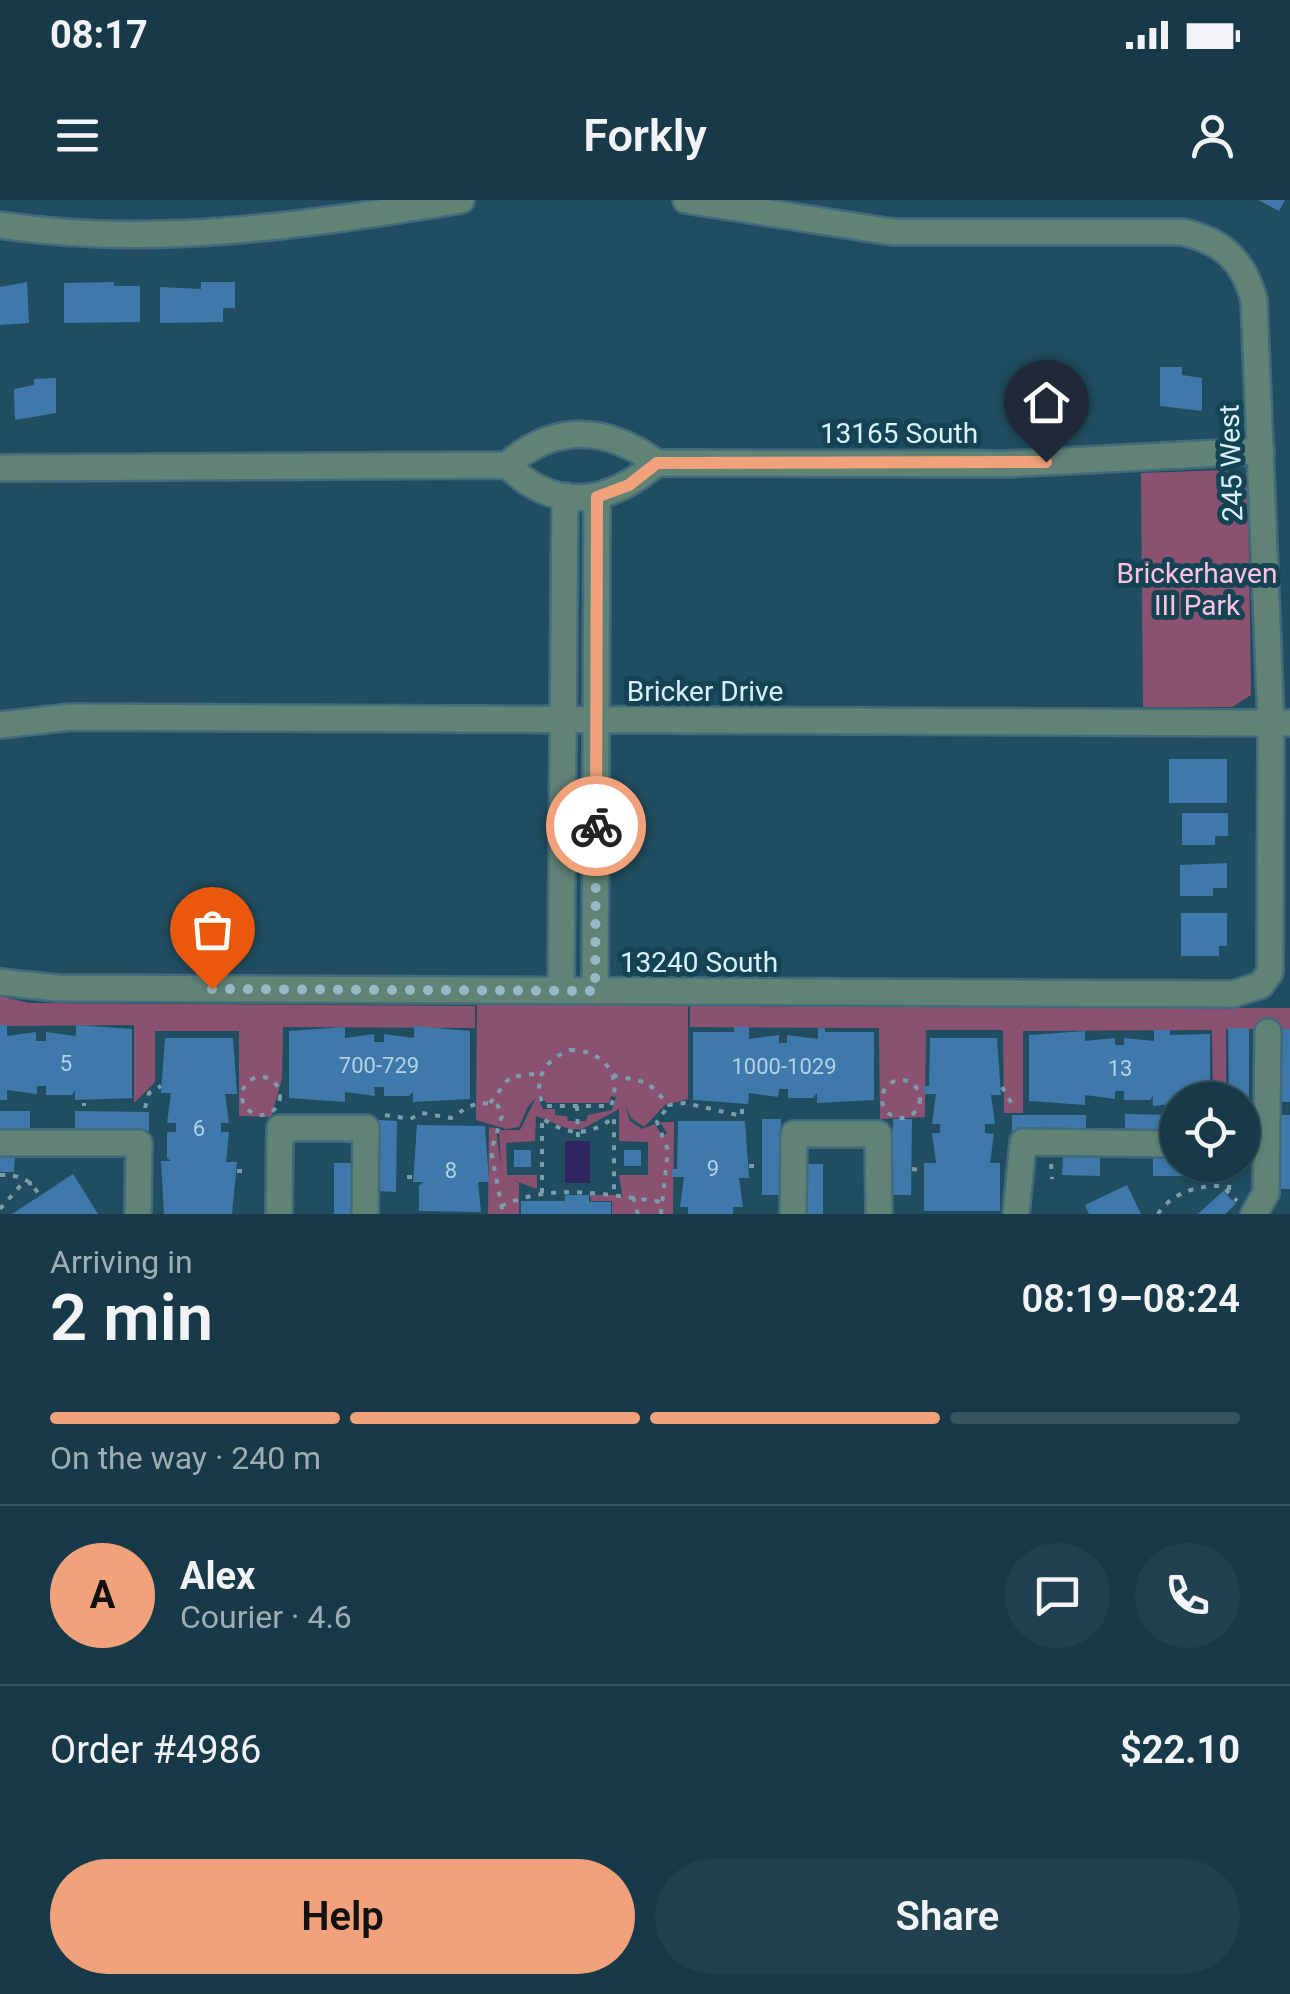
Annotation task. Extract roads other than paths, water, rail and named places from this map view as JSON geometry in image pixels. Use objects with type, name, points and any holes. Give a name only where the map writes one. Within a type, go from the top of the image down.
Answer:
[{"type":"street","points":[[0,226],[57,231],[262,231],[461,200]]},
{"type":"street","name":"245 West","points":[[686,200],[892,232],[1182,232],[1208,238],[1231,253],[1247,274],[1254,300],[1280,724],[1270,972]]},
{"type":"street","points":[[0,468],[507,465],[538,441],[572,435],[615,438],[657,463],[629,485],[597,497],[565,496],[535,488],[507,465]]},
{"type":"street","name":"13165 South","points":[[657,463],[1007,464],[1261,451]]},
{"type":"street","points":[[561,991],[565,496]]},
{"type":"street","points":[[595,991],[597,497]]},
{"type":"street","name":"Bricker Drive","points":[[0,725],[42,718],[1280,724]]},
{"type":"street","name":"13240 South","points":[[0,982],[57,988],[1233,994],[1261,985],[1270,972]]},
{"type":"street","points":[[1260,1102],[1268,1032]]},
{"type":"street","points":[[278,1214],[280,1128],[366,1128],[366,1214]]},
{"type":"street","points":[[793,1214],[794,1134],[878,1134],[879,1214]]},
{"type":"street","points":[[1016,1214],[1023,1142],[1160,1144]]},
{"type":"street","points":[[0,1143],[138,1143],[138,1214]]},
{"type":"street","points":[[1246,1208],[1266,1194],[1260,1167]]},
{"type":"park label","name":"Brickerhaven III Park","points":[[1197,589]]}]
